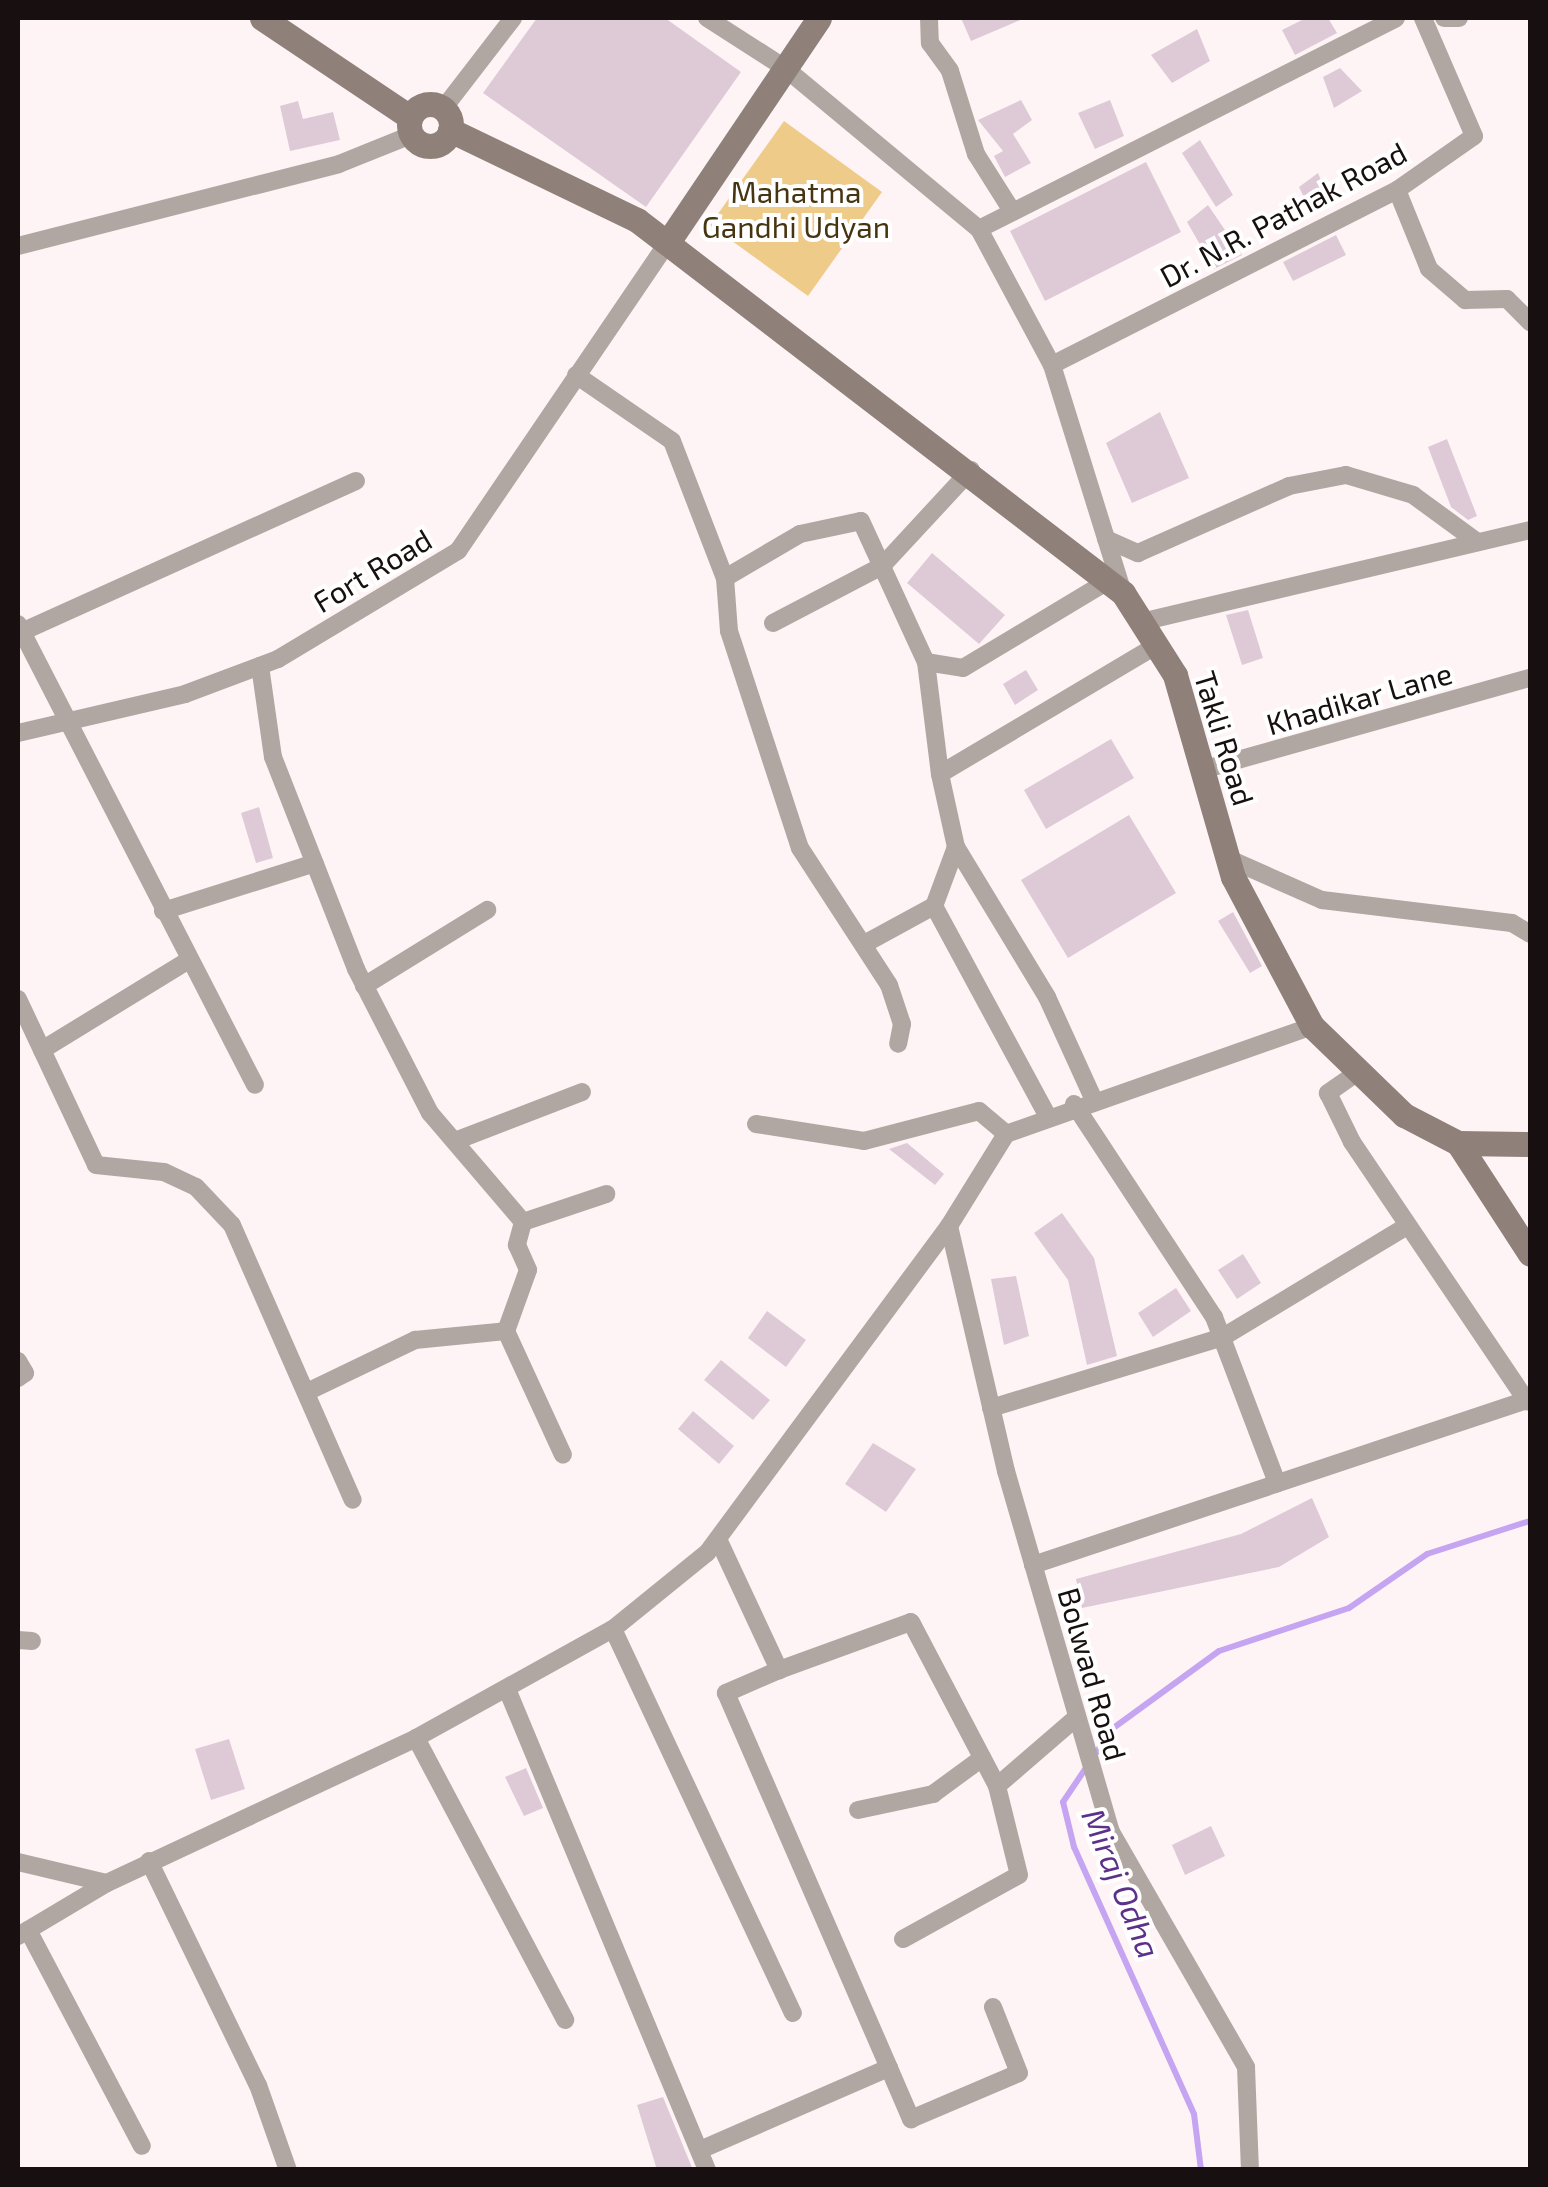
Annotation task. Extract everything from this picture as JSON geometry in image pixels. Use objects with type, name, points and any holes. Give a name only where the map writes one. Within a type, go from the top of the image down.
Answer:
[{"type":"main road","points":[[262,18],[410,126],[432,147],[447,120],[424,105],[410,126]]},
{"type":"main road","points":[[668,242],[819,18]]},
{"type":"main road","name":"Takli Road","points":[[447,120],[603,197],[668,242],[972,470],[1115,587],[1175,676],[1227,858],[1312,1026],[1404,1115],[1458,1143],[1530,1254]]},
{"type":"main road","points":[[1458,1143],[1530,1144]]},
{"type":"street","points":[[447,120],[512,18]]},
{"type":"street","points":[[707,18],[785,68],[979,229],[1052,365],[1106,539],[1115,587],[963,668],[926,662]]},
{"type":"street","points":[[928,18],[930,43],[950,71],[976,154],[1012,211]]},
{"type":"street","points":[[979,229],[1396,18]]},
{"type":"street","name":"Dr. N.R. Pathak Road","points":[[1052,365],[1396,190],[1474,136],[1423,18]]},
{"type":"street","points":[[1444,18],[1458,18]]},
{"type":"street","points":[[18,246],[339,164],[410,126]]},
{"type":"street","points":[[1396,190],[1429,269],[1465,300],[1506,299],[1530,322]]},
{"type":"street","name":"Fort Road","points":[[18,734],[185,694],[260,666],[458,550],[668,242]]},
{"type":"street","points":[[576,375],[672,441],[725,578],[729,631],[800,848],[866,943],[902,1024],[898,1044]]},
{"type":"street","points":[[773,623],[882,566],[972,470]]},
{"type":"street","points":[[1106,539],[1138,553],[1289,486],[1346,476],[1413,495],[1476,541]]},
{"type":"street","points":[[255,1085],[163,912],[72,718],[22,627],[356,481]]},
{"type":"street","points":[[725,578],[800,534],[861,521],[926,662],[940,774],[956,846],[1047,997],[1093,1098]]},
{"type":"street","points":[[1140,622],[1530,530]]},
{"type":"street","points":[[940,774],[1156,646]]},
{"type":"street","points":[[260,666],[273,757],[364,986],[430,1114],[523,1222]]},
{"type":"street","name":"Khadikar Lane","points":[[1202,770],[1530,678]]},
{"type":"street","points":[[866,943],[934,906],[956,846]]},
{"type":"street","points":[[1227,858],[1322,900],[1512,923],[1530,934]]},
{"type":"street","points":[[163,912],[315,863]]},
{"type":"street","points":[[934,906],[1046,1113]]},
{"type":"street","points":[[364,986],[487,910]]},
{"type":"street","points":[[42,1050],[189,960]]},
{"type":"street","points":[[18,998],[96,1165],[164,1172],[196,1187],[232,1225],[309,1391],[354,1500]]},
{"type":"street","points":[[142,2146],[22,1933],[149,1862],[416,1738],[614,1630],[718,1539],[950,1226],[1006,1134],[1046,1113],[1312,1026]]},
{"type":"street","points":[[1033,1566],[1529,1400],[1404,1228],[1328,1093],[1358,1072]]},
{"type":"street","points":[[455,1141],[582,1092]]},
{"type":"street","points":[[1074,1104],[1222,1337],[1277,1482]]},
{"type":"street","points":[[756,1124],[864,1141],[979,1111],[1006,1134]]},
{"type":"street","points":[[523,1222],[606,1194]]},
{"type":"street","points":[[523,1222],[517,1246],[528,1270],[506,1331],[563,1455]]},
{"type":"street","name":"Bolwad Road","points":[[950,1226],[991,1408],[1111,1832],[1246,2066],[1250,2170]]},
{"type":"street","points":[[991,1408],[1222,1337],[1404,1228]]},
{"type":"street","points":[[309,1391],[416,1340],[506,1331]]},
{"type":"street","points":[[18,1361],[25,1374],[18,1378]]},
{"type":"street","points":[[718,1539],[779,1670]]},
{"type":"street","points":[[903,1939],[1019,1875],[997,1786],[911,1622],[726,1693],[911,2118],[1019,2073],[994,2007]]},
{"type":"street","points":[[614,1630],[793,2013]]},
{"type":"street","points":[[507,1689],[708,2170]]},
{"type":"street","points":[[997,1786],[1077,1718]]},
{"type":"street","points":[[416,1738],[564,2020]]},
{"type":"street","points":[[858,1810],[934,1794],[982,1758]]},
{"type":"street","points":[[18,1861],[107,1883]]},
{"type":"street","points":[[149,1862],[258,2085],[288,2170]]},
{"type":"street","points":[[700,2150],[889,2068]]},
{"type":"green space","name":"Mahatma Gandhi Udyan","points":[[784,121],[882,192],[808,296],[710,225]]},
{"type":"building","points":[[537,18],[665,18],[741,72],[646,207],[483,93]]},
{"type":"building","points":[[961,18],[1025,18],[971,41]]},
{"type":"building","points":[[1306,18],[1328,18],[1337,33],[1295,55],[1282,30]]},
{"type":"building","points":[[1197,29],[1210,61],[1172,83],[1151,55]]},
{"type":"building","points":[[1340,68],[1362,91],[1334,108],[1323,77]]},
{"type":"building","points":[[1021,100],[1032,120],[1013,134],[1031,163],[1005,177],[994,156],[1003,151],[978,120]]},
{"type":"building","points":[[1110,100],[1124,136],[1095,149],[1078,113]]},
{"type":"building","points":[[298,101],[303,119],[333,112],[340,140],[290,151],[280,106]]},
{"type":"building","points":[[1200,140],[1233,195],[1216,207],[1182,153]]},
{"type":"building","points":[[1146,162],[1181,232],[1045,301],[1010,231]]},
{"type":"building","points":[[1318,173],[1331,205],[1312,215],[1299,187]]},
{"type":"building","points":[[1208,205],[1242,255],[1214,269],[1187,222]]},
{"type":"building","points":[[1336,235],[1346,255],[1293,281],[1283,262]]},
{"type":"building","points":[[1160,412],[1189,478],[1132,503],[1106,443]]},
{"type":"building","points":[[1447,439],[1477,516],[1468,520],[1451,507],[1428,447]]},
{"type":"building","points":[[932,553],[1005,615],[979,644],[907,583]]},
{"type":"building","points":[[1248,610],[1263,658],[1242,665],[1226,615]]},
{"type":"building","points":[[1026,670],[1038,690],[1015,705],[1003,684]]},
{"type":"building","points":[[1111,739],[1134,778],[1046,829],[1024,790]]},
{"type":"building","points":[[259,807],[273,858],[256,863],[241,813]]},
{"type":"building","points":[[1129,815],[1176,893],[1068,958],[1021,880]]},
{"type":"building","points":[[1233,912],[1262,966],[1250,973],[1218,921]]},
{"type":"building","points":[[907,1143],[944,1174],[935,1185],[889,1149]]},
{"type":"building","points":[[1062,1213],[1094,1258],[1117,1356],[1087,1365],[1068,1280],[1034,1233]]},
{"type":"building","points":[[1243,1254],[1261,1283],[1237,1299],[1218,1270]]},
{"type":"building","points":[[1016,1276],[1029,1336],[1004,1345],[991,1279]]},
{"type":"building","points":[[1176,1288],[1191,1311],[1153,1337],[1138,1313]]},
{"type":"building","points":[[767,1311],[806,1340],[786,1367],[748,1338]]},
{"type":"building","points":[[721,1360],[770,1400],[753,1420],[704,1380]]},
{"type":"building","points":[[693,1411],[734,1446],[719,1464],[678,1429]]},
{"type":"building","points":[[873,1443],[916,1469],[886,1512],[845,1484]]},
{"type":"building","points":[[1312,1498],[1329,1537],[1279,1567],[1082,1608],[1076,1579],[1241,1534]]},
{"type":"building","points":[[229,1739],[245,1789],[211,1800],[195,1749]]},
{"type":"building","points":[[526,1768],[543,1808],[524,1816],[505,1777]]},
{"type":"building","points":[[1211,1826],[1225,1856],[1185,1875],[1172,1845]]},
{"type":"building","points":[[663,2097],[693,2170],[657,2170],[637,2105]]},
{"type":"waterway","name":"Miraj Odha","points":[[1201,2170],[1194,2114],[1074,1847],[1063,1802],[1112,1729],[1219,1651],[1349,1608],[1427,1554],[1530,1521]]}]
